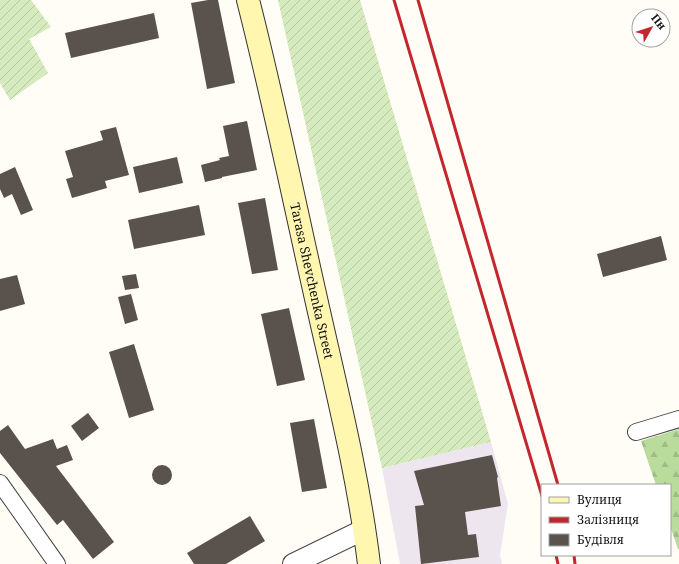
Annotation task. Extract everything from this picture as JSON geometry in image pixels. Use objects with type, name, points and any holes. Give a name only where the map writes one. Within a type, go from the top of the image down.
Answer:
[{"type":"main road","name":"Tarasa Shevchenka Street","points":[[248,0],[272,95],[365,529],[370,564]]},
{"type":"street","points":[[636,432],[679,418]]},
{"type":"street","points":[[0,483],[57,564]]},
{"type":"street","points":[[293,564],[365,529]]},
{"type":"shaded area","points":[[491,442],[508,504],[500,555],[502,564],[400,564],[382,468]]},
{"type":"green space","points":[[0,0],[31,0],[51,27],[29,39],[48,73],[10,100],[0,83]]},
{"type":"green space","points":[[278,0],[360,0],[491,442],[382,468]]},
{"type":"green space","points":[[679,429],[679,549],[671,529],[671,484],[656,484],[641,441]]},
{"type":"building","points":[[218,0],[235,83],[207,89],[191,3]]},
{"type":"building","points":[[154,13],[159,38],[71,58],[65,33]]},
{"type":"building","points":[[247,121],[257,170],[205,182],[201,165],[229,156],[223,126]]},
{"type":"building","points":[[116,127],[129,175],[105,181],[107,188],[72,198],[66,179],[73,177],[65,151],[103,140],[100,131]]},
{"type":"building","points":[[177,157],[183,183],[139,193],[133,167]]},
{"type":"building","points":[[15,167],[33,210],[21,215],[12,194],[4,198],[0,189],[0,174]]},
{"type":"building","points":[[265,198],[278,270],[252,274],[238,203]]},
{"type":"building","points":[[199,205],[205,235],[134,249],[128,220]]},
{"type":"building","points":[[661,236],[667,260],[603,277],[597,254]]},
{"type":"building","points":[[136,274],[139,288],[125,290],[122,276]]},
{"type":"building","points":[[17,275],[25,304],[0,311],[0,279]]},
{"type":"building","points":[[131,294],[138,320],[125,324],[118,297]]},
{"type":"building","points":[[289,308],[305,380],[277,386],[261,314]]},
{"type":"building","points":[[134,344],[154,410],[129,418],[109,352]]},
{"type":"building","points":[[88,413],[99,428],[82,441],[71,426]]},
{"type":"building","points":[[314,419],[327,488],[302,492],[290,423]]},
{"type":"building","points":[[8,425],[25,449],[53,439],[57,449],[67,445],[73,460],[56,466],[114,542],[93,559],[63,520],[57,525],[0,453],[0,431]]},
{"type":"building","points":[[492,455],[498,477],[501,506],[465,512],[468,535],[476,534],[479,557],[421,564],[415,506],[424,505],[414,471]]},
{"type":"building","points":[[162,465],[169,468],[172,475],[169,482],[162,485],[155,482],[152,475],[155,468]]},
{"type":"building","points":[[250,516],[265,541],[226,564],[194,564],[187,553]]},
{"type":"railway","points":[[394,0],[541,493]]},
{"type":"railway","points":[[418,0],[558,484]]},
{"type":"railway","points":[[556,556],[558,564]]},
{"type":"railway","points":[[574,556],[575,564]]}]
